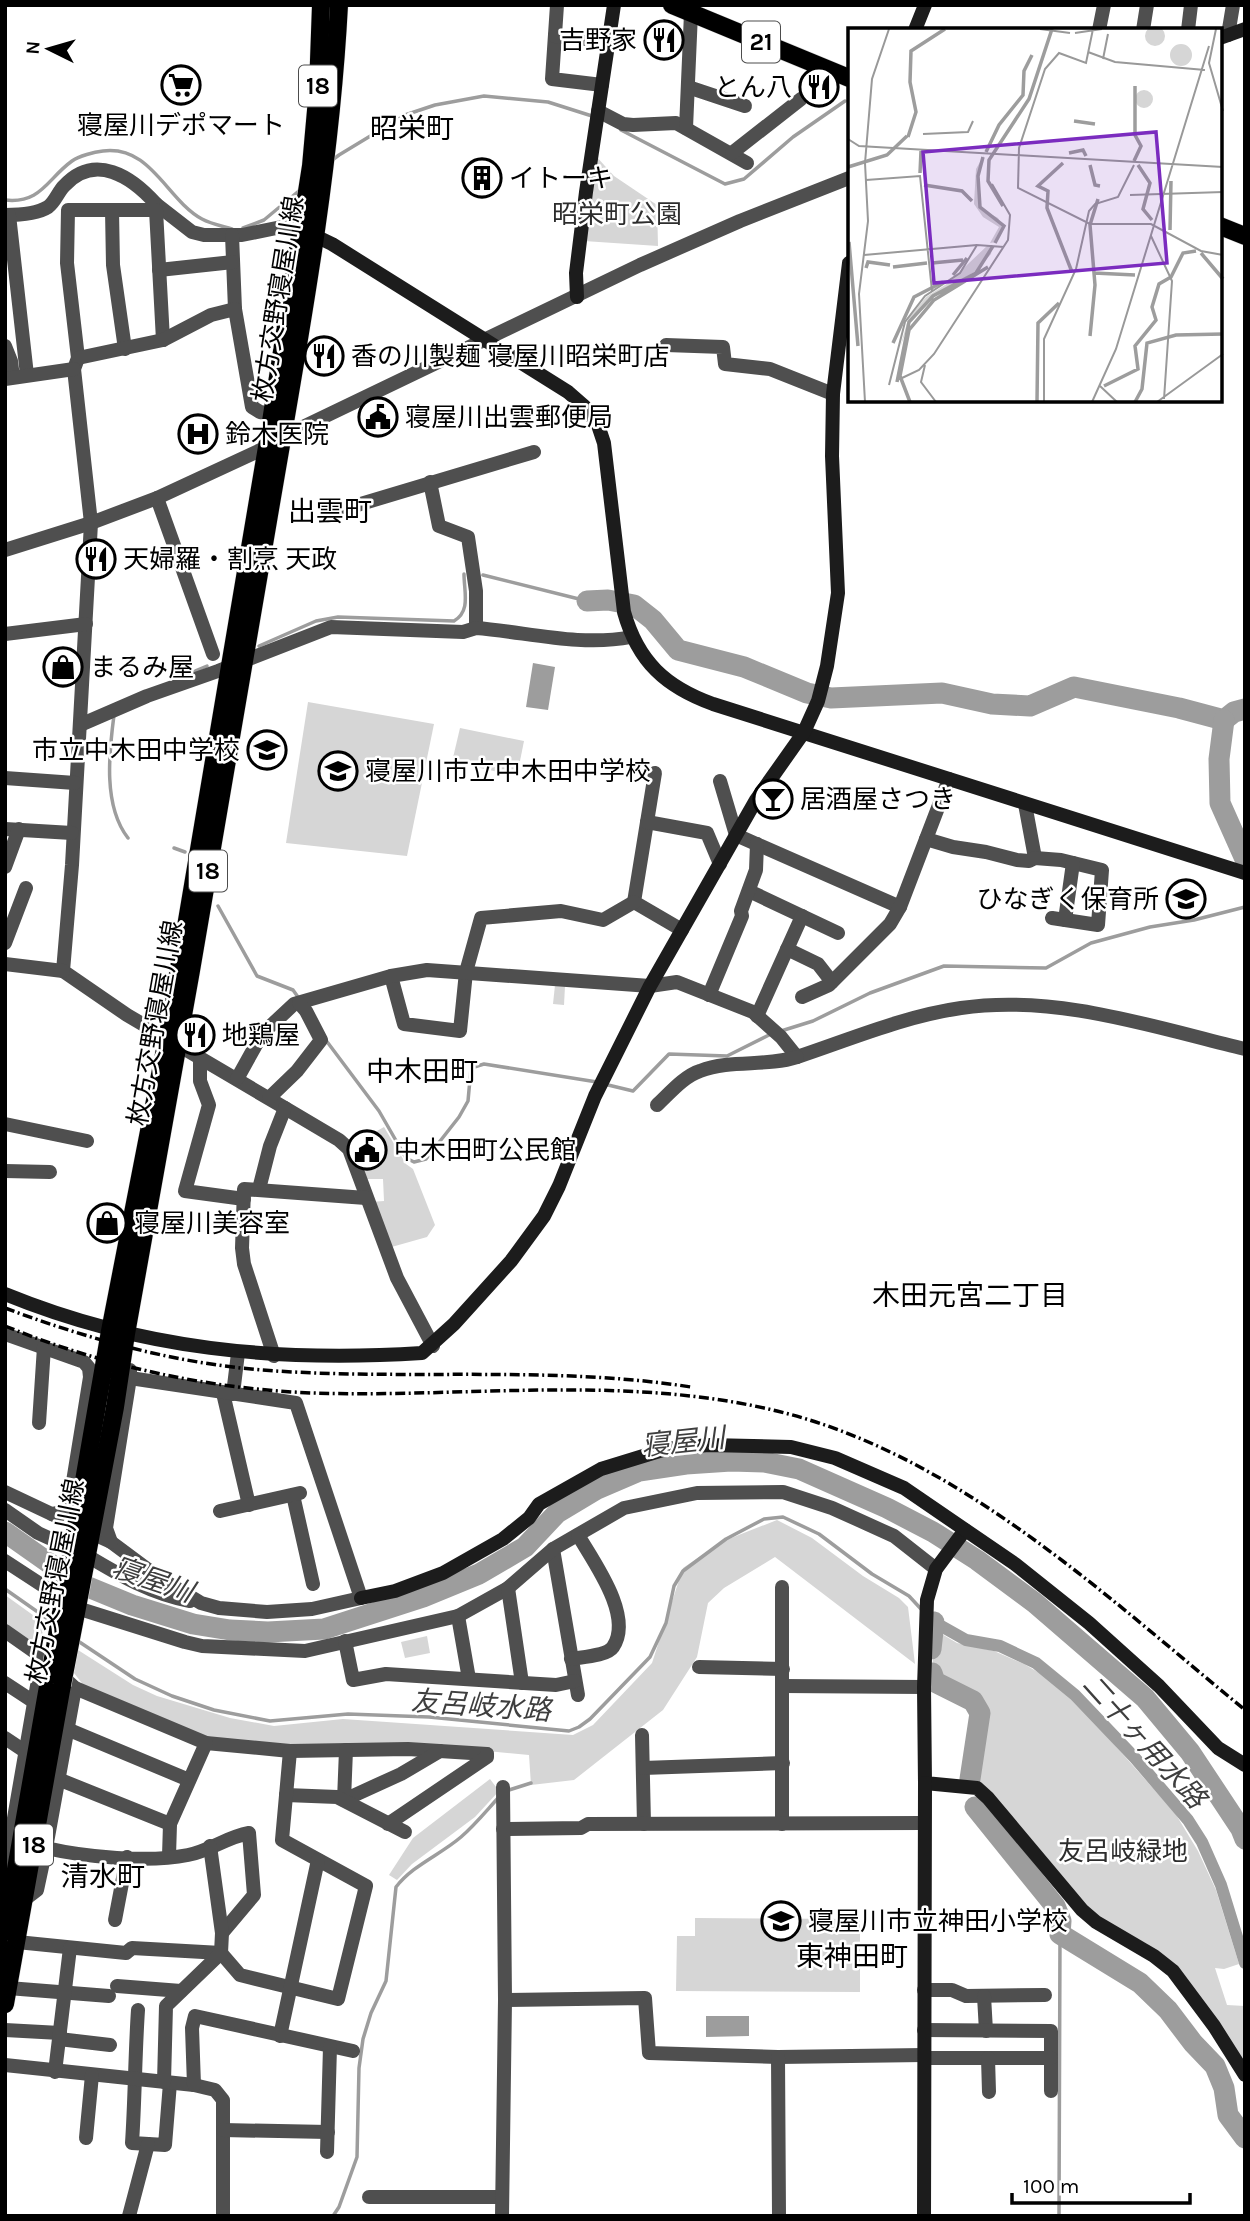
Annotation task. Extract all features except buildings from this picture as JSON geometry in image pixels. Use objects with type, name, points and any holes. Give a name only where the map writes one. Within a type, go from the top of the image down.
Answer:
[{"type":"main road","name":"枚方交野寝屋川線","points":[[10,1930],[24,1900],[62,1683],[70,1606],[172,1042],[275,442],[317,172],[321,5]]},
{"type":"main road","name":"枚方交野寝屋川線","points":[[275,442],[272,414],[308,232],[307,192],[326,153],[339,5]]},
{"type":"main road","name":"21","points":[[672,5],[848,78]]},
{"type":"main road","points":[[1222,227],[1245,236]]},
{"type":"main road","name":"枚方交野寝屋川線","points":[[7,1996],[10,1930],[62,1683]]},
{"type":"street","points":[[557,5],[552,79],[602,85]]},
{"type":"street","points":[[577,297],[576,273],[614,5]]},
{"type":"street","points":[[916,28],[925,5]]},
{"type":"street","points":[[1099,28],[1104,5]]},
{"type":"street","points":[[1143,28],[1147,5]]},
{"type":"street","points":[[1188,28],[1191,5]]},
{"type":"street","points":[[1224,37],[1233,5]]},
{"type":"street","points":[[686,128],[691,13]]},
{"type":"street","points":[[1224,37],[1245,29]]},
{"type":"street","points":[[555,36],[608,41]]},
{"type":"street","points":[[688,87],[745,106]]},
{"type":"street","points":[[732,153],[801,99]]},
{"type":"street","points":[[597,116],[633,125],[676,123],[747,163]]},
{"type":"street","points":[[15,377],[7,215],[37,212],[48,207],[64,186],[77,176],[91,169],[109,169],[132,181],[156,207],[192,232],[204,235],[242,235],[291,225],[308,232],[485,338],[568,392],[584,406],[598,425],[604,443],[624,611],[631,637],[657,673],[677,688],[713,704],[1245,873]]},
{"type":"street","points":[[5,550],[91,523],[157,498],[640,265],[740,221],[848,178]]},
{"type":"street","points":[[63,971],[91,523],[67,263],[68,210],[156,207]]},
{"type":"street","points":[[156,207],[163,340]]},
{"type":"street","points":[[112,210],[113,265],[125,349]]},
{"type":"street","points":[[232,235],[235,309],[252,407],[272,414]]},
{"type":"street","points":[[159,270],[233,262]]},
{"type":"street","points":[[5,1294],[45,1311],[118,1332],[238,1353],[274,1356],[412,1354],[422,1353],[433,1346],[511,1261],[544,1216],[601,1083],[650,986],[756,800],[804,732],[820,694],[838,593],[832,456],[833,394],[848,271]]},
{"type":"street","points":[[15,377],[163,340],[211,315],[235,309]]},
{"type":"street","points":[[666,345],[723,347],[725,364],[770,369],[833,394]]},
{"type":"street","points":[[5,346],[15,377]]},
{"type":"street","points":[[344,509],[534,452]]},
{"type":"street","points":[[430,482],[439,526],[468,537],[475,578],[476,628]]},
{"type":"street","points":[[157,498],[213,654]]},
{"type":"street","points":[[5,634],[86,624]]},
{"type":"street","points":[[80,726],[147,696],[331,627],[463,632],[476,628],[610,641],[631,637]]},
{"type":"street","points":[[634,902],[655,772]]},
{"type":"street","points":[[5,778],[75,783]]},
{"type":"street","points":[[802,996],[832,982],[891,924],[901,907],[949,779]]},
{"type":"street","points":[[720,781],[736,835]]},
{"type":"street","points":[[1025,804],[1035,858]]},
{"type":"street","points":[[647,822],[707,833],[720,864]]},
{"type":"street","points":[[5,867],[9,829],[72,833]]},
{"type":"street","points":[[736,835],[901,907]]},
{"type":"street","points":[[926,839],[1017,860],[1029,861],[1035,858],[1073,863],[1102,870],[1098,925],[1058,919],[1073,863]]},
{"type":"street","points":[[709,995],[757,870],[757,844]]},
{"type":"street","points":[[5,943],[26,888]]},
{"type":"street","points":[[750,891],[838,933]]},
{"type":"street","points":[[634,902],[682,930]]},
{"type":"street","points":[[391,976],[404,1024],[460,1031],[466,972],[481,918],[561,911],[603,920],[634,902]]},
{"type":"street","points":[[757,1016],[802,916]]},
{"type":"street","points":[[787,949],[818,964],[832,982]]},
{"type":"street","points":[[5,964],[63,971],[127,1015],[339,1140],[349,1150],[397,1278],[433,1346]]},
{"type":"street","points":[[237,1079],[262,1034],[278,1018],[301,1002],[391,976],[427,970],[650,986],[677,982],[757,1016],[776,1032],[797,1057]]},
{"type":"street","points":[[269,1098],[297,1071],[321,1040],[301,1002]]},
{"type":"street","points":[[657,1105],[698,1071],[737,1063],[789,1060],[894,1024],[961,1008],[1018,1006],[1083,1010],[1245,1049]]},
{"type":"street","points":[[200,1059],[200,1081],[209,1105],[185,1191],[244,1199]]},
{"type":"street","points":[[259,1189],[270,1146],[285,1108]]},
{"type":"street","points":[[5,1124],[87,1141]]},
{"type":"street","points":[[5,1171],[50,1172]]},
{"type":"street","points":[[274,1356],[244,1264],[244,1188],[366,1198]]},
{"type":"street","points":[[118,1332],[130,1378],[106,1540],[201,1603]]},
{"type":"street","points":[[5,1334],[84,1362],[89,1368],[90,1377],[68,1506],[61,1512],[52,1514]]},
{"type":"street","points":[[39,1423],[44,1347]]},
{"type":"street","points":[[238,1353],[228,1394],[249,1504]]},
{"type":"street","points":[[130,1378],[296,1403],[361,1598]]},
{"type":"street","points":[[5,1510],[38,1533],[79,1555],[123,1578],[173,1598],[219,1608],[267,1612],[312,1609],[395,1591],[443,1573],[503,1539],[529,1518],[539,1504],[601,1469],[677,1448],[709,1445],[791,1447],[835,1458],[904,1488],[1015,1564],[1090,1623],[1159,1686],[1218,1748],[1245,1765]]},
{"type":"street","points":[[5,1492],[69,1522]]},
{"type":"street","points":[[5,1560],[70,1606],[202,1646],[285,1651],[305,1651],[458,1616],[508,1588],[553,1549],[624,1508],[697,1493],[783,1492],[832,1508],[894,1536],[936,1569]]},
{"type":"street","points":[[220,1511],[297,1494],[313,1584]]},
{"type":"street","points":[[924,2216],[924,1687],[927,1600],[936,1569],[965,1530]]},
{"type":"street","points":[[571,1659],[607,1652],[613,1647],[619,1629],[617,1605],[578,1535]]},
{"type":"street","points":[[345,1642],[353,1680],[386,1674],[576,1688],[553,1549]]},
{"type":"street","points":[[782,1587],[782,1824]]},
{"type":"street","points":[[508,1588],[522,1683]]},
{"type":"street","points":[[458,1616],[469,1679]]},
{"type":"street","points":[[5,1631],[42,1657],[62,1683],[206,1743],[290,1751],[408,1749],[487,1754],[487,1757],[388,1824]]},
{"type":"street","points":[[5,1870],[9,1822],[26,1752],[42,1657]]},
{"type":"street","points":[[699,1667],[783,1669]]},
{"type":"street","points":[[5,1683],[33,1702]]},
{"type":"street","points":[[24,1900],[37,1891],[67,1729],[62,1683]]},
{"type":"street","points":[[783,1686],[924,1687]]},
{"type":"street","points":[[67,1729],[189,1780]]},
{"type":"street","points":[[642,1735],[644,1824]]},
{"type":"street","points":[[5,1738],[26,1752]]},
{"type":"street","points":[[169,1856],[170,1824],[206,1743]]},
{"type":"street","points":[[344,1800],[346,1750]]},
{"type":"street","points":[[5,1897],[10,1930],[70,1948],[126,1953],[132,1948],[220,1953],[240,1975],[338,1998],[366,1886],[282,1840],[290,1751]]},
{"type":"street","points":[[344,1800],[401,1774],[440,1751]]},
{"type":"street","points":[[643,1768],[783,1763]]},
{"type":"street","points":[[58,1779],[170,1824]]},
{"type":"street","points":[[925,1783],[977,1788],[988,1798],[1082,1910],[1096,1922],[1154,1956],[1172,1971],[1214,2026],[1245,2075]]},
{"type":"street","points":[[502,2216],[505,2000],[503,1787]]},
{"type":"street","points":[[286,1795],[337,1797],[405,1832]]},
{"type":"street","points":[[503,1829],[581,1828],[588,1824],[924,1823]]},
{"type":"street","points":[[46,1848],[82,1856],[189,1855],[234,1836],[249,1833],[254,1895],[222,1933]]},
{"type":"street","points":[[138,2010],[135,2052],[137,2080],[132,2143],[165,2145],[166,2006],[220,1953],[222,1933],[210,1846]]},
{"type":"street","points":[[115,1920],[127,1857]]},
{"type":"street","points":[[279,2036],[318,1860]]},
{"type":"street","points":[[55,2071],[70,1948]]},
{"type":"street","points":[[924,1990],[952,1990],[966,1996],[1045,1994]]},
{"type":"street","points":[[7,1996],[181,1991]]},
{"type":"street","points":[[984,1996],[986,2031]]},
{"type":"street","points":[[505,2000],[645,1997],[649,2053],[778,2057],[1051,2058]]},
{"type":"street","points":[[194,2085],[192,2028],[195,2017],[354,2052]]},
{"type":"street","points":[[5,2030],[110,2045]]},
{"type":"street","points":[[924,2030],[1051,2031],[1051,2091]]},
{"type":"street","points":[[327,2152],[330,2048]]},
{"type":"street","points":[[778,2057],[779,2216]]},
{"type":"street","points":[[988,2058],[989,2092]]},
{"type":"street","points":[[5,2065],[194,2085],[215,2090],[223,2100],[223,2216]]},
{"type":"street","points":[[86,2138],[92,2075]]},
{"type":"street","points":[[223,2130],[327,2132]]},
{"type":"street","points":[[129,2216],[148,2144]]},
{"type":"street","points":[[369,2197],[502,2197]]},
{"type":"green space","name":"昭栄町公園","points":[[595,155],[614,176],[657,205],[658,246],[584,241]]},
{"type":"green space","points":[[308,702],[434,724],[407,856],[286,843]]},
{"type":"green space","points":[[460,728],[524,741],[517,776],[452,762]]},
{"type":"green space","points":[[555,985],[565,986],[564,1005],[553,1004]]},
{"type":"green space","points":[[384,1127],[406,1164],[413,1169],[435,1225],[427,1237],[388,1248],[370,1202],[384,1201],[383,1179],[363,1179],[350,1146]]},
{"type":"green space","points":[[777,1520],[812,1538],[908,1607],[915,1664],[775,1557],[724,1588],[708,1603],[697,1657],[663,1710],[574,1780],[531,1785],[529,1755],[466,1749],[284,1747],[223,1743],[88,1691],[74,1673],[78,1650],[133,1685],[157,1696],[230,1718],[274,1726],[343,1719],[573,1735],[593,1725],[652,1663],[683,1568],[721,1542]]},
{"type":"green space","points":[[5,1595],[44,1623],[40,1649],[5,1623]]},
{"type":"green space","name":"友呂岐緑地","points":[[935,1630],[957,1643],[994,1651],[1053,1681],[1080,1706],[1175,1813],[1198,1851],[1216,1890],[1239,1964],[1224,1969],[1215,1968],[1227,2005],[1245,2006],[1245,2064],[1147,1944],[1094,1915],[983,1784],[972,1779],[981,1713],[974,1700],[936,1681],[932,1672]]},
{"type":"green space","points":[[427,1636],[430,1653],[405,1658],[401,1642]]},
{"type":"green space","points":[[490,1779],[499,1791],[475,1817],[412,1864],[397,1880],[389,1875],[413,1838]]},
{"type":"green space","points":[[695,1918],[860,1919],[860,1992],[676,1991],[677,1936],[695,1936]]},
{"type":"shaded area","points":[[533,663],[555,667],[548,710],[526,707]]},
{"type":"shaded area","points":[[706,2016],[749,2016],[749,2036],[706,2037]]},
{"type":"waterway","points":[[331,161],[405,115],[435,105],[484,96],[548,102],[592,116]]},
{"type":"waterway","points":[[621,130],[725,184],[744,179],[793,137],[845,101]]},
{"type":"waterway","points":[[5,200],[17,200],[35,194],[79,157],[120,151],[134,156],[146,165],[189,210],[213,224],[232,229]]},
{"type":"waterway","points":[[243,228],[264,220],[300,190]]},
{"type":"waterway","points":[[259,646],[316,621],[338,617],[454,621],[465,606],[464,574]]},
{"type":"waterway","points":[[483,575],[587,601]]},
{"type":"waterway","points":[[587,601],[608,600],[634,605],[653,620],[678,650],[744,667],[807,693],[831,698],[942,693],[992,704],[1030,706],[1074,687],[1224,720],[1234,712],[1245,709]]},
{"type":"waterway","points":[[183,676],[207,666]]},
{"type":"waterway","points":[[114,715],[110,762],[111,795],[120,825],[128,838]]},
{"type":"waterway","points":[[1224,720],[1219,759],[1220,803],[1245,859]]},
{"type":"waterway","points":[[174,848],[185,852]]},
{"type":"waterway","points":[[218,906],[257,976],[293,990],[298,997]]},
{"type":"waterway","points":[[781,1031],[813,1021],[870,993],[944,966],[1046,968],[1091,943],[1150,927],[1194,920],[1245,907]]},
{"type":"waterway","points":[[604,1084],[633,1091],[669,1054],[727,1056],[771,1034]]},
{"type":"waterway","points":[[325,1039],[379,1111],[406,1158],[414,1162],[426,1159],[459,1117],[468,1101],[471,1068],[484,1064],[597,1082]]},
{"type":"waterway","name":"寝屋川","points":[[5,1532],[76,1582],[132,1605],[193,1624],[268,1632],[324,1629],[423,1597],[479,1574],[525,1547],[557,1513],[597,1489],[639,1471],[731,1461],[764,1462],[799,1469],[887,1508],[933,1532],[977,1560],[1035,1603],[1145,1698],[1190,1752],[1245,1839]]},
{"type":"waterway","name":"友呂岐水路","points":[[78,1641],[135,1679],[172,1696],[214,1710],[270,1721],[348,1714],[429,1717],[569,1731],[590,1719],[650,1657],[666,1623],[674,1586],[683,1571],[726,1539],[764,1519],[783,1517],[819,1534],[872,1574],[909,1596],[921,1609]]},
{"type":"waterway","name":"友呂岐水路","points":[[5,1589],[52,1622]]},
{"type":"waterway","name":"二十ヶ用水路","points":[[934,1622],[966,1640],[1000,1646],[1036,1663],[1075,1695],[1135,1758],[1188,1820],[1202,1842],[1221,1885],[1245,1963]]},
{"type":"waterway","points":[[931,1649],[934,1622]]},
{"type":"waterway","points":[[932,1673],[935,1682],[973,1701],[980,1713],[970,1779]]},
{"type":"waterway","points":[[509,1790],[531,1783]]},
{"type":"waterway","points":[[333,2216],[339,2207],[357,2157],[359,2068],[363,2039],[371,2013],[386,1981],[396,1887],[410,1872],[461,1837],[499,1797]]},
{"type":"waterway","points":[[975,1807],[1055,1906],[1061,1921],[1060,1934],[1140,1983],[1168,2010],[1215,2066],[1224,2088],[1228,2115],[1245,2138]]},
{"type":"waterway","points":[[1059,2216],[1060,1934]]},
{"type":"railway","points":[[5,1308],[132,1348],[229,1367],[315,1373],[584,1377],[691,1387]]},
{"type":"railway","points":[[5,1326],[118,1364],[195,1381],[274,1391],[371,1394],[604,1390],[720,1400],[777,1411],[843,1432],[906,1460],[967,1494],[1083,1577],[1245,1710]]},
{"type":"place","name":"吉野家","points":[[664,40]]},
{"type":"place","name":"寝屋川デポマート","points":[[181,85]]},
{"type":"place","name":"とん八","points":[[819,87]]},
{"type":"place","name":"イトーキ","points":[[482,178]]},
{"type":"place","name":"香の川製麺 寝屋川昭栄町店","points":[[324,356]]},
{"type":"place","name":"寝屋川出雲郵便局","points":[[378,417]]},
{"type":"place","name":"鈴木医院","points":[[198,434]]},
{"type":"place","name":"天婦羅・割烹 天政","points":[[96,559]]},
{"type":"place","name":"まるみ屋","points":[[63,667]]},
{"type":"place","name":"市立中木田中学校","points":[[267,750]]},
{"type":"place","name":"寝屋川市立中木田中学校","points":[[338,771]]},
{"type":"place","name":"居酒屋さつき","points":[[773,799]]},
{"type":"place","name":"ひなぎく保育所","points":[[1186,899]]},
{"type":"place","name":"地鶏屋","points":[[195,1035]]},
{"type":"place","name":"中木田町公民館","points":[[367,1150]]},
{"type":"place","name":"寝屋川美容室","points":[[107,1223]]},
{"type":"place","name":"寝屋川市立神田小学校","points":[[781,1921]]},
{"type":"district","name":"昭栄町","points":[[412,128]]},
{"type":"district","name":"出雲町","points":[[330,511]]},
{"type":"district","name":"中木田町","points":[[422,1071]]},
{"type":"district","name":"木田元宮二丁目","points":[[970,1295]]},
{"type":"district","name":"清水町","points":[[103,1876]]},
{"type":"district","name":"東神田町","points":[[852,1956]]}]
